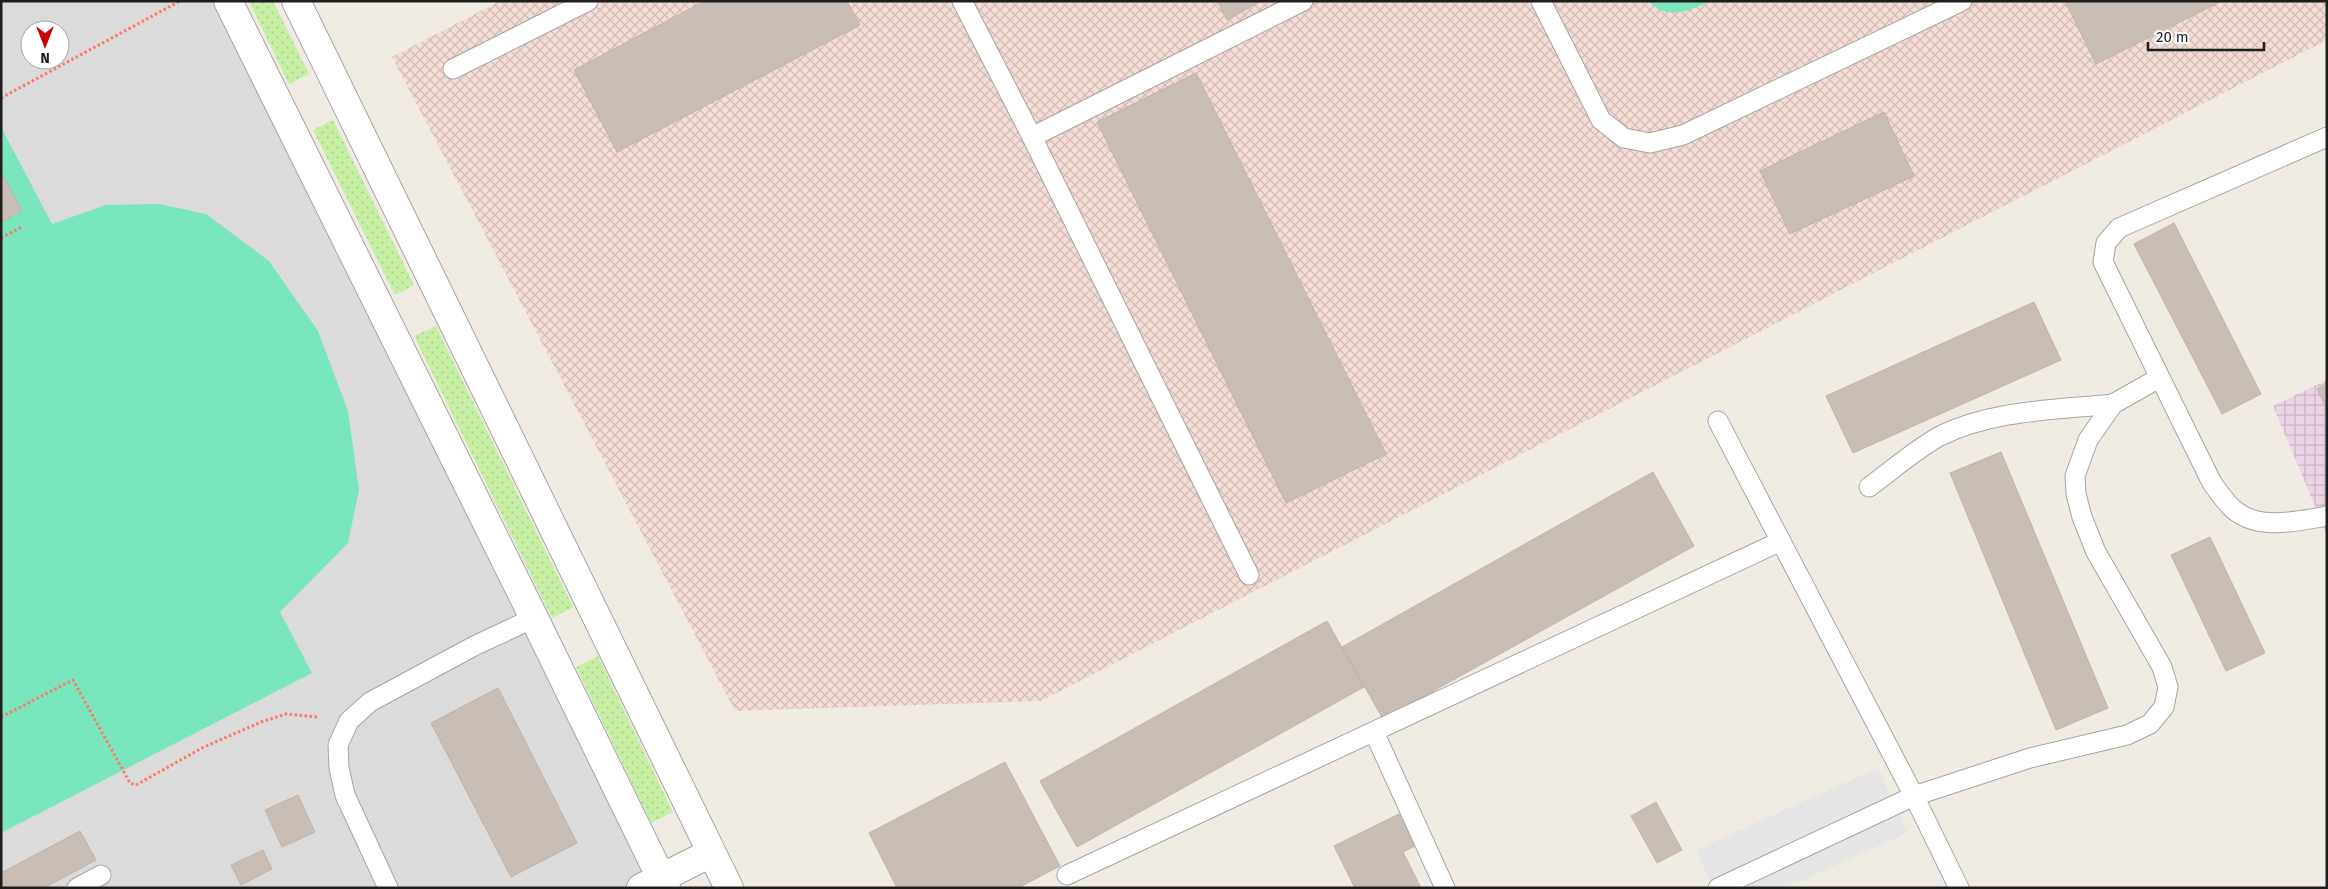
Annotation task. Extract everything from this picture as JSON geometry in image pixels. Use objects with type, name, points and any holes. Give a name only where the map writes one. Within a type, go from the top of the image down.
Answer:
[{"type":"street","points":[[228,1],[534,618],[656,885],[711,853]]},
{"type":"street","points":[[296,1],[728,888]]},
{"type":"lane","points":[[453,69],[588,1]]},
{"type":"lane","points":[[962,1],[1032,137],[1249,575]]},
{"type":"lane","points":[[1032,137],[1303,1]]},
{"type":"lane","points":[[1541,1],[1601,120],[1624,138],[1650,143],[1683,135],[1962,1]]},
{"type":"lane","points":[[2327,138],[2119,228],[2106,243],[2103,262],[2212,483],[2232,508],[2256,521],[2286,523],[2327,516]]},
{"type":"lane","points":[[1869,487],[1939,437],[1962,427],[1992,418],[2113,404],[2159,378]]},
{"type":"lane","points":[[1718,888],[1914,796],[2030,758],[2127,735],[2150,724],[2164,707],[2168,687],[2162,666],[2096,552],[2082,517],[2076,494],[2075,476],[2088,440],[2113,404]]},
{"type":"lane","points":[[1718,422],[1914,796],[1958,888]]},
{"type":"lane","points":[[1067,875],[1781,541]]},
{"type":"lane","points":[[388,888],[345,795],[339,768],[338,745],[349,721],[370,702],[476,645],[534,618]]},
{"type":"lane","points":[[1374,732],[1445,888]]},
{"type":"lane","points":[[77,888],[101,876]]},
{"type":"path","points":[[171,1],[173,6]]},
{"type":"path","points":[[1,98],[180,1]]},
{"type":"path","points":[[1,238],[22,227]]},
{"type":"path","points":[[1,716],[73,680],[130,783],[136,784],[202,748],[273,718],[298,714],[349,721]]},
{"type":"shaded area","points":[[1,1],[222,1],[656,888],[1,888]]},
{"type":"shaded area","points":[[500,1],[2327,1],[2327,40],[1041,701],[735,711],[392,57]]},
{"type":"shaded area","points":[[2327,380],[2327,535],[2273,406]]},
{"type":"shaded area","points":[[1878,768],[1907,833],[1785,888],[1713,888],[1696,850]]},
{"type":"green space","points":[[249,1],[273,1],[309,74],[289,84]]},
{"type":"green space","points":[[1648,1],[1709,1],[1686,11],[1670,12],[1662,11]]},
{"type":"green space","points":[[333,120],[414,285],[395,295],[313,130]]},
{"type":"green space","points":[[1,127],[52,224],[106,205],[159,204],[206,214],[269,261],[318,331],[348,411],[359,490],[348,543],[280,612],[312,673],[1,833]]},
{"type":"green space","points":[[436,326],[573,607],[552,618],[414,336]]},
{"type":"green space","points":[[598,656],[673,812],[651,823],[576,667]]},
{"type":"building","points":[[705,1],[847,1],[860,25],[617,152],[574,70]]},
{"type":"building","points":[[1217,1],[1261,1],[1227,20]]},
{"type":"building","points":[[2065,1],[2222,1],[2096,64]]},
{"type":"building","points":[[1196,73],[1386,454],[1286,503],[1097,122]]},
{"type":"building","points":[[1884,112],[1914,176],[1790,234],[1760,171]]},
{"type":"building","points":[[1,172],[22,211],[1,222]]},
{"type":"building","points":[[2174,223],[2261,394],[2222,414],[2134,244]]},
{"type":"building","points":[[2034,302],[2061,360],[1853,453],[1826,396]]},
{"type":"building","points":[[2327,384],[2327,409],[2317,389]]},
{"type":"building","points":[[2001,452],[2108,708],[2056,730],[1950,473]]},
{"type":"building","points":[[1653,472],[1694,546],[1383,719],[1342,647]]},
{"type":"building","points":[[2210,537],[2265,653],[2226,671],[2171,555]]},
{"type":"building","points":[[1327,621],[1364,687],[1077,847],[1040,781]]},
{"type":"building","points":[[498,688],[577,843],[511,877],[431,723]]},
{"type":"building","points":[[1005,762],[1060,866],[1018,888],[897,888],[869,833]]},
{"type":"building","points":[[298,795],[315,832],[282,847],[265,810]]},
{"type":"building","points":[[1656,802],[1682,850],[1657,863],[1631,816]]},
{"type":"building","points":[[1399,814],[1415,846],[1403,852],[1421,888],[1355,888],[1334,846]]},
{"type":"building","points":[[80,831],[96,860],[44,888],[1,888],[1,873]]},
{"type":"building","points":[[263,850],[272,869],[241,885],[231,865]]}]
